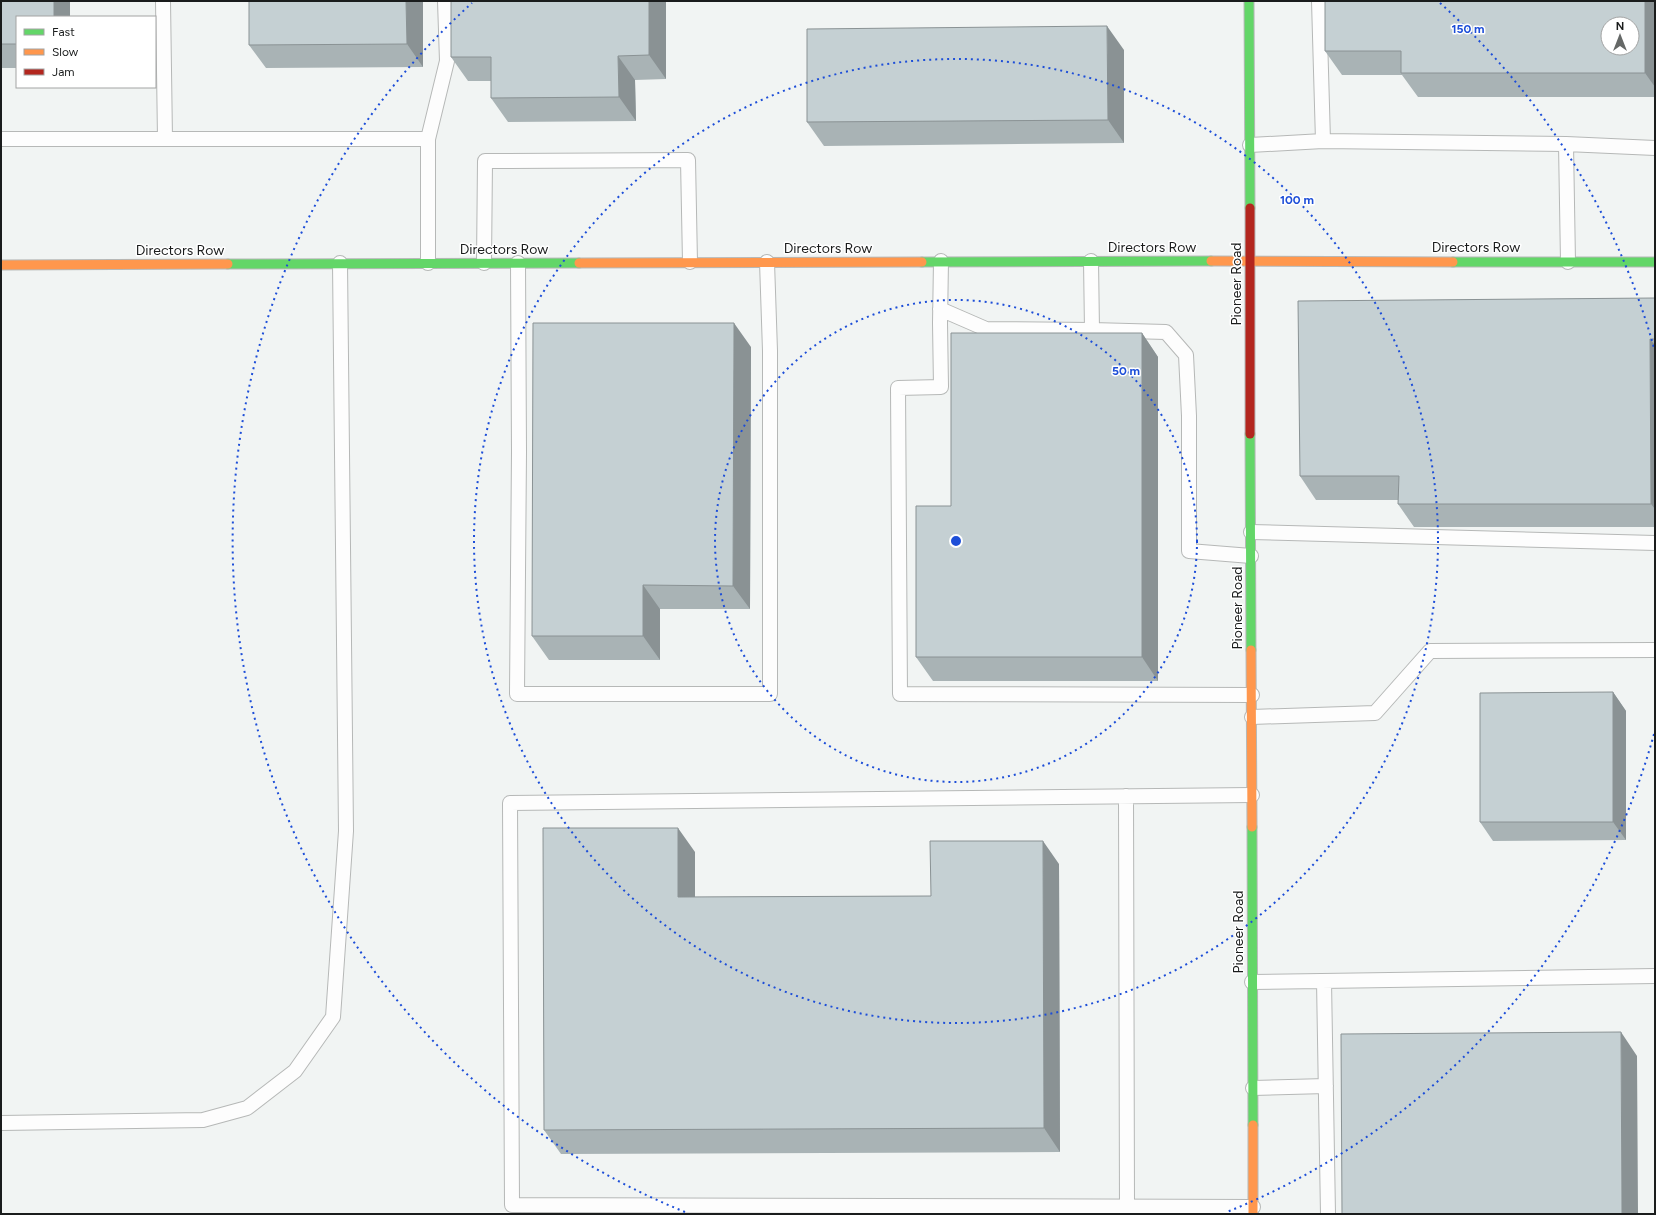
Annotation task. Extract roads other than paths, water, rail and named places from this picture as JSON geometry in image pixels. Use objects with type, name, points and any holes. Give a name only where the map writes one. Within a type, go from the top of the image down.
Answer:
[{"type":"street","name":"Pioneer Road","points":[[1249,1],[1253,1210]]},
{"type":"street","name":"Directors Row","points":[[1,265],[941,261],[1655,262]]},
{"type":"lane","points":[[163,1],[166,139]]},
{"type":"lane","points":[[428,263],[428,139],[447,61],[445,1]]},
{"type":"lane","points":[[1319,1],[1323,141]]},
{"type":"lane","points":[[1,139],[428,139]]},
{"type":"lane","points":[[1250,145],[1323,141],[1566,144],[1655,148]]},
{"type":"lane","points":[[1566,144],[1568,262]]},
{"type":"lane","points":[[484,263],[485,161],[493,160],[688,160],[690,262]]},
{"type":"lane","points":[[941,261],[941,387],[898,388],[900,694],[1252,695]]},
{"type":"lane","points":[[1091,261],[1092,330]]},
{"type":"lane","points":[[518,263],[519,452],[517,694],[770,694],[770,351],[767,262]]},
{"type":"lane","points":[[1,1123],[202,1120],[247,1108],[295,1071],[333,1016],[346,831],[340,263]]},
{"type":"lane","points":[[940,309],[986,329],[1166,332],[1186,355],[1189,416],[1189,551],[1251,556]]},
{"type":"lane","points":[[1251,532],[1655,543]]},
{"type":"lane","points":[[1252,717],[1375,713],[1430,651],[1655,650]]},
{"type":"lane","points":[[1252,795],[510,803],[510,811],[512,1205],[1127,1207],[1253,1210]]},
{"type":"lane","points":[[1126,796],[1127,1207]]},
{"type":"lane","points":[[1252,982],[1655,976]]},
{"type":"lane","points":[[1324,981],[1328,1214]]},
{"type":"lane","points":[[1253,1088],[1326,1086]]}]
